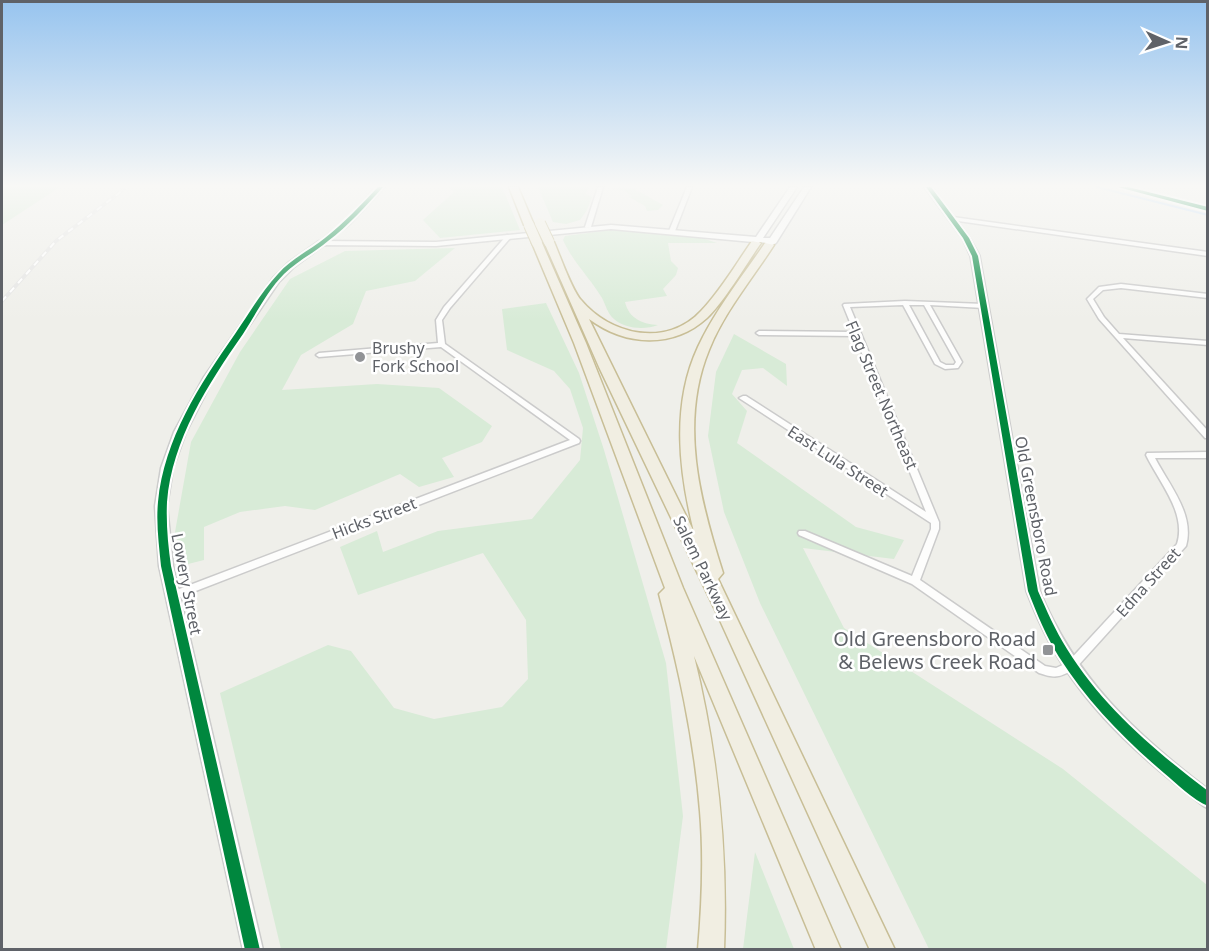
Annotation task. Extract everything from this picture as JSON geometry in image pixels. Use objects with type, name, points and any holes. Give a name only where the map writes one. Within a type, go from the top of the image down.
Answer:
[{"type":"highway","name":"Salem Parkway","points":[[534,231],[574,297],[610,378],[727,616],[883,950]]},
{"type":"highway","name":"Salem Parkway","points":[[541,231],[543,243],[650,528],[829,950]]},
{"type":"highway","points":[[574,297],[597,321],[613,331],[643,337],[668,335],[689,327],[705,314],[764,242]]},
{"type":"highway","points":[[727,616],[695,505],[687,441],[689,403],[697,368],[710,337],[764,242]]},
{"type":"highway","points":[[650,528],[686,659],[705,743],[715,849],[711,950]]},
{"type":"main road","points":[[322,243],[421,244],[553,231]]},
{"type":"main road","points":[[675,231],[764,242]]},
{"type":"main road","points":[[764,242],[770,231]]},
{"type":"main road","points":[[764,242],[772,231]]},
{"type":"main road","name":"Lowery Street","points":[[253,950],[172,596],[162,546],[161,506],[167,468],[180,432],[209,377],[276,280],[291,265],[322,243]]},
{"type":"street","name":"Lowery Street","points":[[322,243],[336,231]]},
{"type":"street","name":"Old Greensboro Road","points":[[961,231],[975,255],[1033,591],[1043,619],[1071,666],[1124,728],[1208,800]]},
{"type":"street","points":[[1043,231],[1208,254]]},
{"type":"street","points":[[319,355],[442,345],[439,320],[447,307],[509,237]]},
{"type":"street","points":[[1208,296],[1121,286],[1101,288],[1090,299],[1101,318],[1208,436]]},
{"type":"street","points":[[905,303],[937,363],[945,367],[956,367],[959,362],[926,303]]},
{"type":"street","name":"Flag Street Northeast","points":[[935,522],[856,334],[846,304],[926,303],[984,306]]},
{"type":"street","points":[[759,333],[856,334]]},
{"type":"street","points":[[1117,336],[1208,343]]},
{"type":"street","name":"Hicks Street","points":[[172,596],[576,441],[442,345]]},
{"type":"street","name":"East Lula Street","points":[[743,398],[935,522]]},
{"type":"street","name":"Edna Street","points":[[1071,666],[1181,546],[1186,536],[1185,522],[1150,455],[1208,455]]},
{"type":"street","points":[[915,581],[935,529],[935,522]]},
{"type":"street","points":[[802,533],[915,581],[1043,670],[1056,673],[1071,666]]},
{"type":"green space","points":[[434,231],[506,231],[440,238]]},
{"type":"green space","points":[[600,231],[655,231],[692,236],[717,243],[668,243],[671,261],[678,268],[676,275],[663,289],[667,296],[625,302],[630,313],[637,320],[658,325],[635,328],[624,325],[608,312],[602,298],[572,256],[563,240],[565,236]]},
{"type":"green space","points":[[455,248],[415,281],[366,291],[353,324],[301,355],[282,390],[377,384],[439,388],[492,426],[482,442],[442,458],[454,477],[419,487],[400,474],[315,510],[285,506],[240,512],[204,527],[204,560],[184,565],[175,532],[191,442],[240,352],[290,279],[345,251]]},
{"type":"green space","points":[[546,303],[579,373],[604,450],[666,663],[683,816],[666,949],[281,949],[220,693],[328,645],[351,651],[394,708],[434,719],[502,707],[528,679],[526,620],[483,553],[358,595],[340,547],[377,531],[383,552],[438,531],[532,519],[580,460],[583,428],[570,389],[554,371],[507,350],[502,309]]},
{"type":"green space","points":[[734,334],[786,364],[787,386],[763,368],[742,370],[732,394],[747,411],[737,443],[856,527],[904,540],[894,559],[803,548],[844,628],[1063,769],[1207,885],[1207,949],[929,949],[760,603],[724,512],[708,436],[716,372]]},
{"type":"green space","points":[[755,852],[794,949],[743,949]]},
{"type":"railway","points":[[2,301],[56,241],[69,231]]},
{"type":"cycle path","points":[[253,950],[166,566],[162,533],[163,502],[167,473],[176,445],[187,418],[218,365],[281,274],[336,231]]},
{"type":"cycle path","points":[[961,231],[975,256],[1033,591],[1046,623],[1063,653],[1105,708],[1154,757],[1208,800]]},
{"type":"place","name":"Brushy Fork School","points":[[360,357]]},
{"type":"place","name":"Old Greensboro Road & Belews Creek Road","points":[[1048,650]]}]
